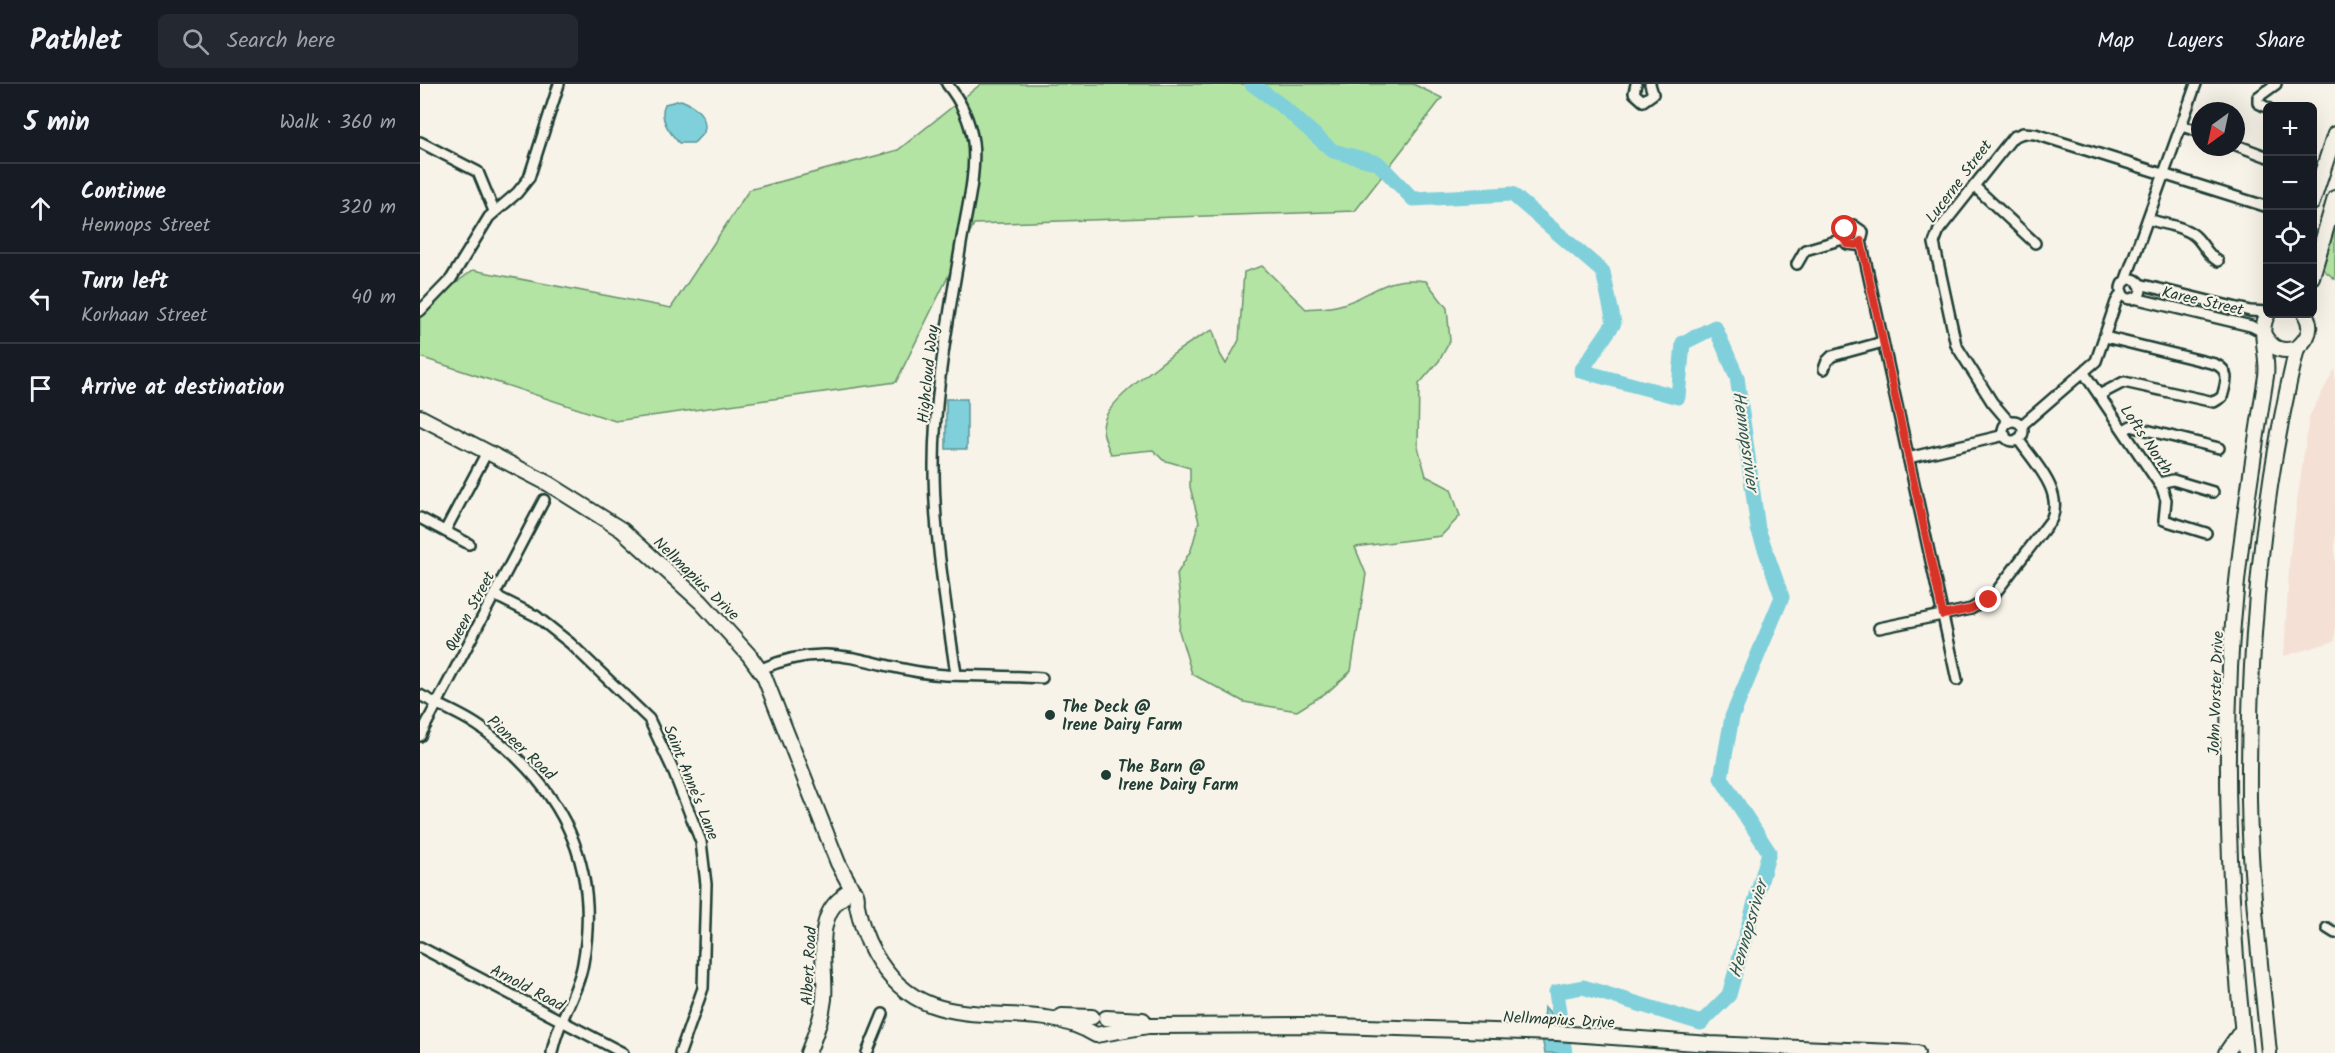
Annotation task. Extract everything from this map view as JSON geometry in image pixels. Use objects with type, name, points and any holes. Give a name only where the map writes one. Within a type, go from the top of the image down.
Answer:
[{"type":"street","points":[[420,311],[451,279],[494,211],[517,193],[532,172],[559,84]]},
{"type":"street","name":"Highcloud Way","points":[[947,84],[967,120],[973,153],[970,188],[946,333],[934,458],[937,532],[956,675]]},
{"type":"street","points":[[1636,84],[1634,93],[1643,100],[1653,94],[1650,84]]},
{"type":"street","points":[[2132,299],[2130,285],[2134,255],[2196,84]]},
{"type":"street","points":[[2263,106],[2258,103],[2258,97],[2276,84]]},
{"type":"street","points":[[2182,126],[2191,129]]},
{"type":"street","name":"Lucerne Street","points":[[2009,422],[1992,402],[1956,345],[1934,248],[1936,234],[2013,137],[2023,133],[2164,172],[2263,205]]},
{"type":"street","points":[[2317,190],[2335,134]]},
{"type":"street","points":[[420,142],[478,172],[494,211]]},
{"type":"street","points":[[2245,148],[2265,156]]},
{"type":"street","points":[[1974,186],[2035,243]]},
{"type":"street","points":[[2317,264],[2335,198]]},
{"type":"street","points":[[2148,219],[2188,231],[2196,236],[2209,256],[2218,261]]},
{"type":"street","points":[[1843,238],[1845,229],[1853,225],[1863,232],[1861,241],[1957,680]]},
{"type":"street","points":[[1843,238],[1850,245],[1861,241]]},
{"type":"street","points":[[1797,264],[1805,250],[1843,238]]},
{"type":"street","points":[[2111,320],[2140,293],[2130,285]]},
{"type":"street","points":[[2022,425],[2096,362],[2111,320],[2130,285]]},
{"type":"street","name":"Karee Street","points":[[2130,285],[2263,312]]},
{"type":"street","points":[[2186,312],[2191,296]]},
{"type":"street","name":"Karee Street","points":[[2132,299],[2251,326],[2264,334]]},
{"type":"street","name":"John Vorster Drive","points":[[2244,1053],[2235,961],[2229,844],[2230,669],[2253,441],[2266,373],[2264,334],[2267,318]]},
{"type":"street","points":[[2269,1053],[2252,865],[2249,800],[2253,630],[2270,476],[2297,348],[2308,334],[2309,326],[2306,318]]},
{"type":"street","points":[[2264,334],[2268,342],[2282,350],[2297,348]]},
{"type":"street","points":[[2099,395],[2124,382],[2214,402],[2222,398],[2227,377],[2224,370],[2215,364],[2105,337]]},
{"type":"street","points":[[1824,369],[1827,360],[1832,356],[1883,342]]},
{"type":"street","name":"Lofts North","points":[[2084,373],[2159,483],[2166,500],[2164,520],[2206,533]]},
{"type":"street","name":"Nellmapius Drive","points":[[420,417],[572,497],[622,530],[701,602],[761,669],[838,863],[849,899],[884,969],[905,990],[926,1004],[947,1010],[1099,1024],[1175,1020],[1198,1024],[1571,1034],[1710,1044],[1917,1053]]},
{"type":"street","points":[[2014,420],[2022,425],[2023,433],[2019,439],[2011,440],[2005,435],[2004,428],[2009,422],[2014,420]]},
{"type":"street","points":[[2124,430],[2131,426],[2219,448]]},
{"type":"street","points":[[1908,458],[2005,435]]},
{"type":"street","points":[[1879,628],[1979,607],[1994,596],[2053,516],[2055,496],[2019,439]]},
{"type":"street","points":[[445,531],[488,452]]},
{"type":"street","points":[[2159,483],[2174,480],[2213,492]]},
{"type":"street","name":"Queen Street","points":[[420,736],[544,500]]},
{"type":"street","points":[[420,518],[469,544]]},
{"type":"street","name":"Saint Anne's Lane","points":[[494,595],[530,613],[560,634],[644,714],[652,724],[672,768],[701,842],[706,884],[703,988],[680,1053]]},
{"type":"street","points":[[761,669],[799,656],[830,654],[944,675],[1042,678]]},
{"type":"street","name":"Pioneer Road","points":[[420,695],[485,730],[533,774],[558,807],[580,857],[586,879],[586,946],[582,970],[561,1021],[552,1053]]},
{"type":"street","name":"Albert Road","points":[[808,1053],[822,1015],[824,936],[828,915],[849,899]]},
{"type":"street","name":"Arnold Road","points":[[420,947],[623,1053]]},
{"type":"street","points":[[867,1053],[883,1014]]},
{"type":"street","points":[[2265,1016],[2280,1053]]},
{"type":"street","points":[[2226,1053],[2242,1029]]},
{"type":"shaded area","points":[[2335,368],[2335,641],[2284,656],[2290,553],[2309,417]]},
{"type":"green space","points":[[981,84],[1413,84],[1442,98],[1355,211],[974,224],[896,382],[615,421],[420,357],[420,310],[473,270],[671,308],[749,190],[898,150]]},
{"type":"green space","points":[[2335,219],[2335,279],[2320,267]]},
{"type":"green space","points":[[1262,266],[1306,309],[1340,305],[1389,283],[1426,281],[1447,308],[1450,341],[1439,361],[1419,384],[1418,447],[1426,476],[1451,489],[1460,516],[1441,536],[1355,547],[1366,574],[1351,671],[1329,691],[1297,711],[1244,702],[1192,674],[1179,631],[1181,608],[1177,574],[1191,550],[1199,522],[1190,487],[1190,468],[1163,460],[1153,450],[1111,454],[1103,430],[1107,414],[1114,404],[1139,380],[1172,355],[1213,330],[1220,354],[1226,364],[1239,340],[1244,272]]},
{"type":"water","points":[[681,100],[695,108],[704,121],[704,132],[694,143],[679,143],[664,120],[665,104]]},
{"type":"water","points":[[946,399],[967,399],[967,449],[946,449]]},
{"type":"water","points":[[1545,1007],[1565,1029],[1566,1053],[1545,1053],[1542,1038]]},
{"type":"waterway","name":"Hennopsrivier","points":[[1252,84],[1281,105],[1333,151],[1378,163],[1413,199],[1512,194],[1603,272],[1614,323],[1581,371],[1678,397],[1683,343],[1715,327],[1737,377],[1758,529],[1782,597],[1732,717],[1721,778],[1769,852],[1729,995],[1701,1023],[1583,987],[1556,992],[1565,1053]]},
{"type":"place","name":"The Deck @ Irene Dairy Farm","points":[[1050,715]]},
{"type":"place","name":"The Barn @ Irene Dairy Farm","points":[[1106,775]]},
{"type":"route","points":[[1845,229],[1843,238],[1847,244],[1856,245],[1861,241],[1943,615],[1979,607],[1989,600]]}]
